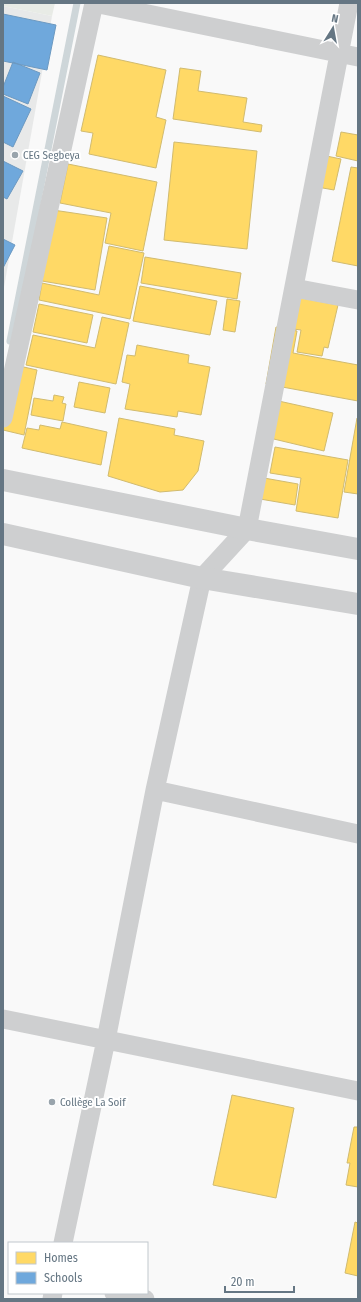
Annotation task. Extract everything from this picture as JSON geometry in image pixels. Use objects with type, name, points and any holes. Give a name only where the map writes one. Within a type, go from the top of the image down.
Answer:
[{"type":"street","points":[[3,418],[94,3],[358,57]]},
{"type":"street","points":[[63,1242],[106,1040],[155,790],[202,578],[247,529],[350,3]]},
{"type":"street","points":[[294,288],[358,300]]},
{"type":"street","points":[[3,480],[247,529],[358,549]]},
{"type":"street","points":[[3,534],[202,578],[358,604]]},
{"type":"street","points":[[155,790],[358,834]]},
{"type":"street","points":[[3,1019],[358,1090]]},
{"type":"street","points":[[119,1294],[145,1299]]},
{"type":"shaded area","points":[[3,3],[55,3],[52,16],[3,6]]},
{"type":"shaded area","name":"CEG Segbeya","points":[[3,6],[52,16],[3,293]]},
{"type":"building: Homes","points":[[98,55],[166,70],[156,117],[166,120],[156,168],[89,154],[93,133],[81,131]]},
{"type":"building: Homes","points":[[180,68],[201,71],[198,91],[247,98],[243,122],[262,125],[261,132],[173,119]]},
{"type":"building: Homes","points":[[341,132],[358,135],[358,161],[336,156]]},
{"type":"building: Homes","points":[[174,142],[257,151],[247,249],[164,240]]},
{"type":"building: Homes","points":[[312,153],[341,159],[334,190],[306,185]]},
{"type":"building: Homes","points":[[68,164],[157,182],[143,251],[105,243],[111,213],[60,203]]},
{"type":"building: Homes","points":[[351,167],[358,168],[358,266],[332,261]]},
{"type":"building: Homes","points":[[53,210],[107,218],[95,290],[42,281]]},
{"type":"building: Homes","points":[[109,246],[144,253],[130,319],[39,300],[42,283],[99,295]]},
{"type":"building: Homes","points":[[145,257],[241,273],[237,299],[141,283]]},
{"type":"building: Homes","points":[[140,286],[217,301],[210,335],[133,321]]},
{"type":"building: Homes","points":[[292,296],[338,305],[328,348],[324,347],[322,356],[297,352],[301,330],[286,328]]},
{"type":"building: Homes","points":[[227,299],[240,301],[235,332],[223,330]]},
{"type":"building: Homes","points":[[39,304],[93,315],[87,343],[33,332]]},
{"type":"building: Homes","points":[[102,317],[129,323],[116,384],[26,365],[33,335],[95,348]]},
{"type":"building: Homes","points":[[276,327],[297,331],[293,353],[358,365],[358,401],[266,384]]},
{"type":"building: Homes","points":[[137,345],[189,355],[188,363],[210,367],[201,415],[178,411],[177,417],[125,409],[130,384],[122,382],[127,355],[135,356]]},
{"type":"building: Homes","points":[[15,365],[37,370],[24,435],[3,430]]},
{"type":"building: Homes","points":[[79,382],[110,388],[105,413],[74,407]]},
{"type":"building: Homes","points":[[54,395],[64,397],[62,403],[66,404],[63,421],[31,415],[34,398],[53,401]]},
{"type":"building: Homes","points":[[265,398],[333,413],[324,451],[257,435]]},
{"type":"building: Homes","points":[[119,418],[175,429],[174,435],[204,441],[198,471],[183,490],[160,492],[108,476]]},
{"type":"building: Homes","points":[[358,418],[358,494],[344,492]]},
{"type":"building: Homes","points":[[62,422],[107,432],[101,465],[22,448],[27,428],[39,430],[40,425],[60,429]]},
{"type":"building: Homes","points":[[275,447],[348,460],[338,518],[296,511],[301,478],[270,473]]},
{"type":"building: Homes","points":[[264,478],[298,484],[295,505],[260,499]]},
{"type":"building: Homes","points":[[232,1095],[294,1108],[276,1198],[213,1185]]},
{"type":"building: Homes","points":[[354,1127],[358,1127],[358,1187],[346,1185],[350,1163],[347,1163]]},
{"type":"building: Homes","points":[[355,1222],[358,1223],[358,1276],[345,1273]]},
{"type":"building: Schools","points":[[3,14],[56,25],[47,70],[3,61]]},
{"type":"building: Schools","points":[[13,62],[40,73],[28,104],[3,94],[3,87]]},
{"type":"building: Schools","points":[[3,96],[31,109],[13,147],[3,142]]},
{"type":"building: Schools","points":[[3,161],[23,171],[7,199],[3,197]]},
{"type":"building: Schools","points":[[3,239],[15,245],[3,268]]},
{"type":"waterway","points":[[10,341],[77,3]]},
{"type":"place","name":"CEG Segbeya","points":[[15,155]]},
{"type":"place","name":"Collège La Soif","points":[[52,1102]]}]
